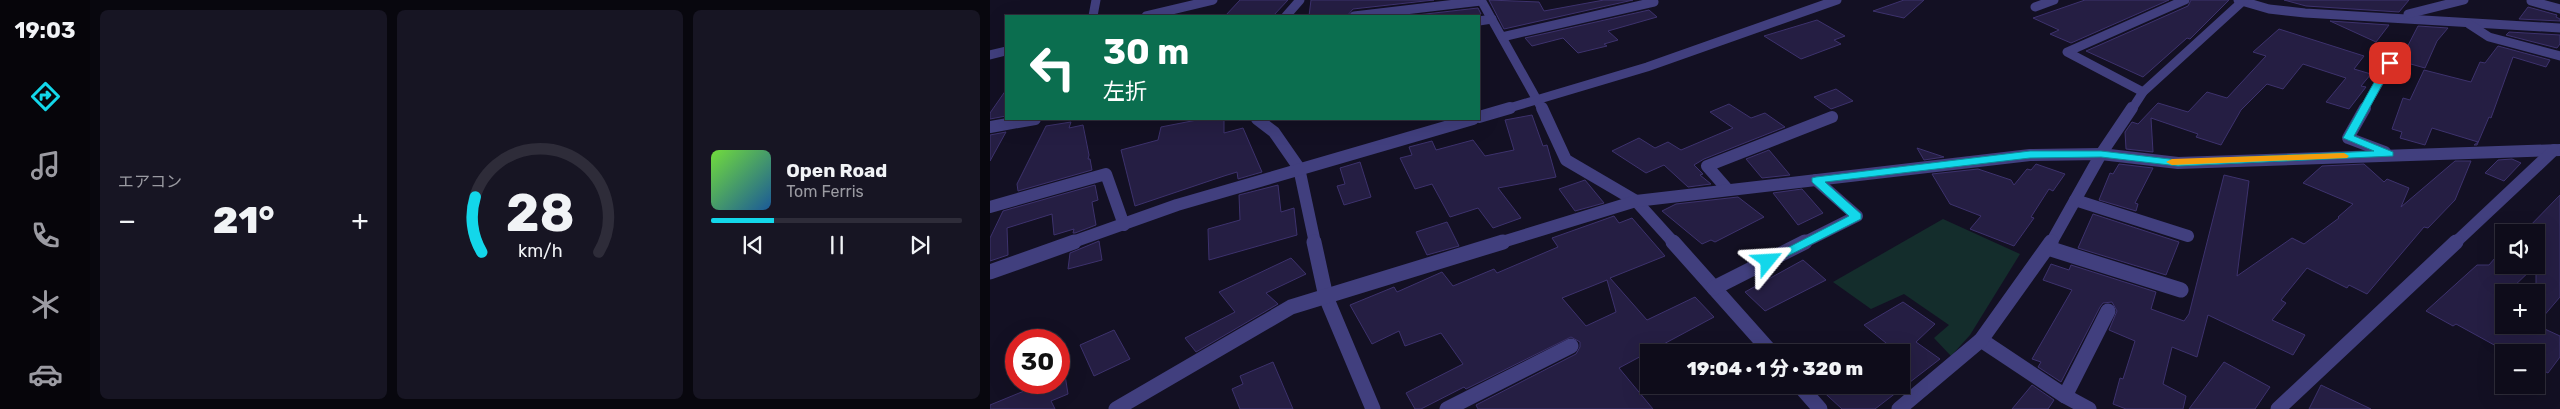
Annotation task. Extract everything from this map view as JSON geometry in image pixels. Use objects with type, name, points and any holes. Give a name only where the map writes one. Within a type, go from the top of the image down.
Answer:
[{"type":"street","points":[[1093,15],[1096,0]]},
{"type":"street","points":[[1150,15],[1213,0]]},
{"type":"street","points":[[1287,15],[1300,0]]},
{"type":"street","points":[[1378,13],[1379,0]]},
{"type":"street","points":[[1480,117],[1656,64],[1837,0]]},
{"type":"street","points":[[2035,7],[2054,0]]},
{"type":"street","points":[[2143,92],[2067,52],[2185,0]]},
{"type":"street","points":[[1899,409],[1981,340],[2048,248],[2101,154],[2143,92],[2241,0],[2269,9],[2560,28]]},
{"type":"street","points":[[2396,17],[2464,0]]},
{"type":"street","points":[[1362,15],[1481,1],[1538,100],[1566,160],[1636,201],[1764,344]]},
{"type":"street","points":[[2531,1],[2560,9]]},
{"type":"street","points":[[1502,37],[1654,2]]},
{"type":"street","points":[[1480,20],[1492,19]]},
{"type":"street","points":[[2467,22],[2489,37],[2560,56]]},
{"type":"street","points":[[2389,154],[2348,138],[2398,48]]},
{"type":"street","points":[[990,55],[1005,51]]},
{"type":"street","points":[[1728,190],[1707,166],[1832,116]]},
{"type":"street","points":[[990,127],[1029,120]]},
{"type":"street","points":[[1258,120],[1274,132],[1299,168],[1326,297],[1374,409]]},
{"type":"street","points":[[990,272],[1177,205],[1468,120]]},
{"type":"street","points":[[1116,409],[1291,307],[1636,201],[2030,155],[2101,154],[2178,163],[2389,154],[2557,150]]},
{"type":"street","points":[[2278,409],[2557,150]]},
{"type":"street","points":[[990,207],[1106,174],[1124,225]]},
{"type":"street","points":[[1714,288],[1857,216],[1816,180]]},
{"type":"street","points":[[2075,200],[2188,236]]},
{"type":"street","points":[[2048,248],[2181,290]]},
{"type":"street","points":[[1981,340],[2077,404],[2108,311]]},
{"type":"street","points":[[1447,409],[1571,346]]},
{"type":"street","points":[[1807,394],[1820,409]]},
{"type":"green space","points":[[1943,219],[2020,254],[1970,335],[1951,356],[1934,338],[1949,325],[1904,294],[1871,309],[1833,282]]},
{"type":"building","points":[[1240,0],[1288,0],[1274,15],[1226,15]]},
{"type":"building","points":[[1311,0],[1434,0],[1353,9],[1348,15],[1309,15]]},
{"type":"building","points":[[1489,0],[1539,2],[1544,11],[1604,0],[1633,0],[1504,29]]},
{"type":"building","points":[[1904,0],[1924,0],[1904,18],[1873,11]]},
{"type":"building","points":[[2085,0],[2169,0],[2071,43],[2050,34],[2059,30],[2033,18]]},
{"type":"building","points":[[2191,0],[2229,0],[2190,39],[2187,38],[2143,77],[2086,51],[2188,6]]},
{"type":"building","points":[[2284,0],[2409,0],[2399,12],[2306,6]]},
{"type":"building","points":[[2528,7],[2557,15],[2556,17],[2560,21],[2519,19]]},
{"type":"building","points":[[1478,8],[1481,14],[1478,15],[1417,15]]},
{"type":"building","points":[[1649,10],[1657,17],[1608,31],[1618,40],[1604,44],[1607,46],[1578,53],[1563,38],[1532,46],[1525,38]]},
{"type":"building","points":[[1817,20],[1845,36],[1834,40],[1841,44],[1801,59],[1764,36]]},
{"type":"building","points":[[2330,21],[2389,25],[2376,42]]},
{"type":"building","points":[[2418,26],[2448,28],[2437,41],[2425,68],[2400,61]]},
{"type":"building","points":[[2279,29],[2364,56],[2354,69],[2371,74],[2361,86],[2366,87],[2349,109],[2326,102],[2346,78],[2303,64],[2283,89],[2267,84],[2241,110],[2221,145],[2196,137],[2198,134],[2151,118],[2153,152],[2126,149],[2125,132],[2132,122],[2138,124],[2158,103],[2188,112],[2207,92],[2227,98],[2266,56],[2253,52]]},
{"type":"building","points":[[2509,32],[2560,35],[2560,44],[2557,48],[2506,35]]},
{"type":"building","points":[[2498,46],[2550,60],[2546,67],[2513,57],[2491,118],[2489,117],[2477,145],[2474,145],[2478,142],[2432,128],[2425,145],[2400,138],[2402,132],[2392,129],[2403,98],[2410,100],[2424,70],[2471,82],[2480,62],[2485,63]]},
{"type":"building","points":[[1836,89],[1853,101],[1831,109],[1814,97]]},
{"type":"building","points":[[1005,91],[1005,116],[990,119],[990,113]]},
{"type":"building","points":[[1729,104],[1751,118],[1765,113],[1785,127],[1704,159],[1694,165],[1703,174],[1700,175],[1711,184],[1688,187],[1664,165],[1646,173],[1612,151],[1639,138],[1655,148],[1668,142],[1681,150],[1733,128],[1710,112]]},
{"type":"building","points":[[1532,115],[1543,146],[1547,145],[1556,177],[1498,188],[1521,218],[1493,228],[1478,208],[1450,217],[1432,184],[1415,189],[1400,158],[1412,155],[1409,147],[1432,141],[1436,150],[1473,140],[1485,156],[1514,150],[1505,120]]},
{"type":"building","points":[[1197,120],[1224,120],[1224,133],[1243,128],[1262,172],[1238,179],[1237,172],[1135,206],[1121,150],[1158,140],[1161,127]]},
{"type":"building","points":[[1071,122],[1069,128],[1083,125],[1089,155],[1088,159],[1090,159],[1092,170],[1018,191],[1017,184],[1046,126]]},
{"type":"building","points":[[1006,132],[990,161],[990,135]]},
{"type":"building","points":[[1917,148],[1944,157],[1924,160]]},
{"type":"building","points":[[1769,150],[1790,175],[1762,178],[1746,159]]},
{"type":"building","points":[[2512,159],[2521,163],[2504,181],[2485,173],[2498,160]]},
{"type":"building","points":[[2455,161],[2471,161],[2455,200],[2428,228],[2424,227],[2367,294],[2349,285],[2347,288],[2307,268],[2281,300],[2286,303],[2272,320],[2305,335],[2293,355],[2208,315],[2197,357],[2172,347],[2163,384],[2186,396],[2183,409],[2126,409],[2113,404],[2120,378],[2123,379],[2135,341],[2109,330],[2117,311],[2112,302],[2103,303],[2100,307],[2061,382],[2038,367],[2041,362],[2032,359],[2072,290],[2043,280],[2051,264],[2069,270],[2071,265],[2156,292],[2151,309],[2184,321],[2189,314],[2224,175],[2249,181],[2237,276],[2292,238],[2304,244],[2339,218],[2353,204],[2303,183],[2322,166],[2364,164],[2384,182],[2387,179],[2409,188],[2401,207]]},
{"type":"building","points":[[1360,162],[1371,197],[1344,205],[1337,186],[1345,184],[1340,168]]},
{"type":"building","points":[[2036,164],[2065,174],[2053,191],[2049,189],[2031,217],[2034,218],[2014,246],[1970,229],[1981,216],[1950,204],[1932,174],[1978,169],[2011,180],[2014,185],[2027,169],[2031,170]]},
{"type":"building","points":[[2119,164],[2153,168],[2135,203],[2138,204],[2136,211],[2099,200],[2110,173],[2113,174]]},
{"type":"building","points":[[1585,180],[1604,203],[1575,211],[1559,189]]},
{"type":"building","points":[[1095,185],[1098,200],[1092,202],[1096,225],[1075,233],[1073,233],[1074,229],[1054,235],[1052,214],[1007,228],[1008,255],[990,261],[990,238],[1003,211]]},
{"type":"building","points":[[1278,185],[1281,212],[1294,208],[1297,235],[1209,260],[1208,229],[1240,220],[1239,195]]},
{"type":"building","points":[[1802,189],[1823,213],[1798,225],[1773,193]]},
{"type":"building","points":[[2560,195],[2560,297],[2545,314],[2545,284],[2536,284],[2536,274],[2545,274],[2545,224],[2532,224]]},
{"type":"building","points":[[1738,197],[1764,217],[1715,242],[1711,240],[1702,244],[1662,211],[1676,204]]},
{"type":"building","points":[[2093,214],[2179,242],[2166,275],[2078,248]]},
{"type":"building","points":[[1614,216],[1619,223],[1632,218],[1665,256],[1610,278],[1647,320],[1695,297],[1714,317],[1664,344],[1640,344],[1640,357],[1619,368],[1653,409],[1478,409],[1476,405],[1576,354],[1580,347],[1580,342],[1571,337],[1466,389],[1464,387],[1421,409],[1415,409],[1406,393],[1463,364],[1441,333],[1405,346],[1399,331],[1372,344],[1350,305],[1394,287],[1397,292],[1442,272],[1453,286],[1494,269],[1497,273],[1558,247],[1552,238]],"holes":[[[1607,280],[1616,312],[1586,326],[1562,298]]]},
{"type":"building","points":[[1447,222],[1459,246],[1427,255],[1416,232]]},
{"type":"building","points":[[1099,241],[1102,260],[1068,269],[1070,253]]},
{"type":"building","points":[[1291,258],[1306,274],[1266,293],[1278,304],[1196,352],[1185,338],[1235,312],[1219,292]]},
{"type":"building","points":[[2495,258],[2495,274],[2527,274],[2516,284],[2495,284],[2495,334],[2545,334],[2545,329],[2560,336],[2560,357],[2548,373],[2545,372],[2545,344],[2495,345],[2456,324],[2453,326],[2426,311],[2477,265],[2489,265]]},
{"type":"building","points":[[1803,260],[1826,280],[1765,311],[1745,292]]},
{"type":"building","points":[[1903,302],[1935,324],[1916,342],[1940,359],[1910,382],[1910,344],[1887,344],[1864,325]]},
{"type":"building","points":[[1114,330],[1130,359],[1094,376],[1080,345]]},
{"type":"building","points":[[1273,362],[1293,409],[1240,409],[1232,389],[1243,384],[1240,376]]},
{"type":"building","points":[[2224,362],[2270,387],[2255,409],[2189,409]]},
{"type":"building","points":[[2032,385],[2054,400],[2048,409],[2012,409]]},
{"type":"building","points":[[2321,385],[2371,409],[2309,409]]},
{"type":"building","points":[[1017,394],[1068,394],[1051,401],[1055,409],[990,409],[990,405]]},
{"type":"building","points":[[1826,394],[1894,394],[1875,409],[1842,409]]},
{"type":"slow traffic","points":[[2172,162],[2344,156]]},
{"type":"route","points":[[1768,261],[1857,216],[1816,180],[2030,155],[2101,154],[2178,163],[2389,154],[2348,138],[2390,63]]}]
